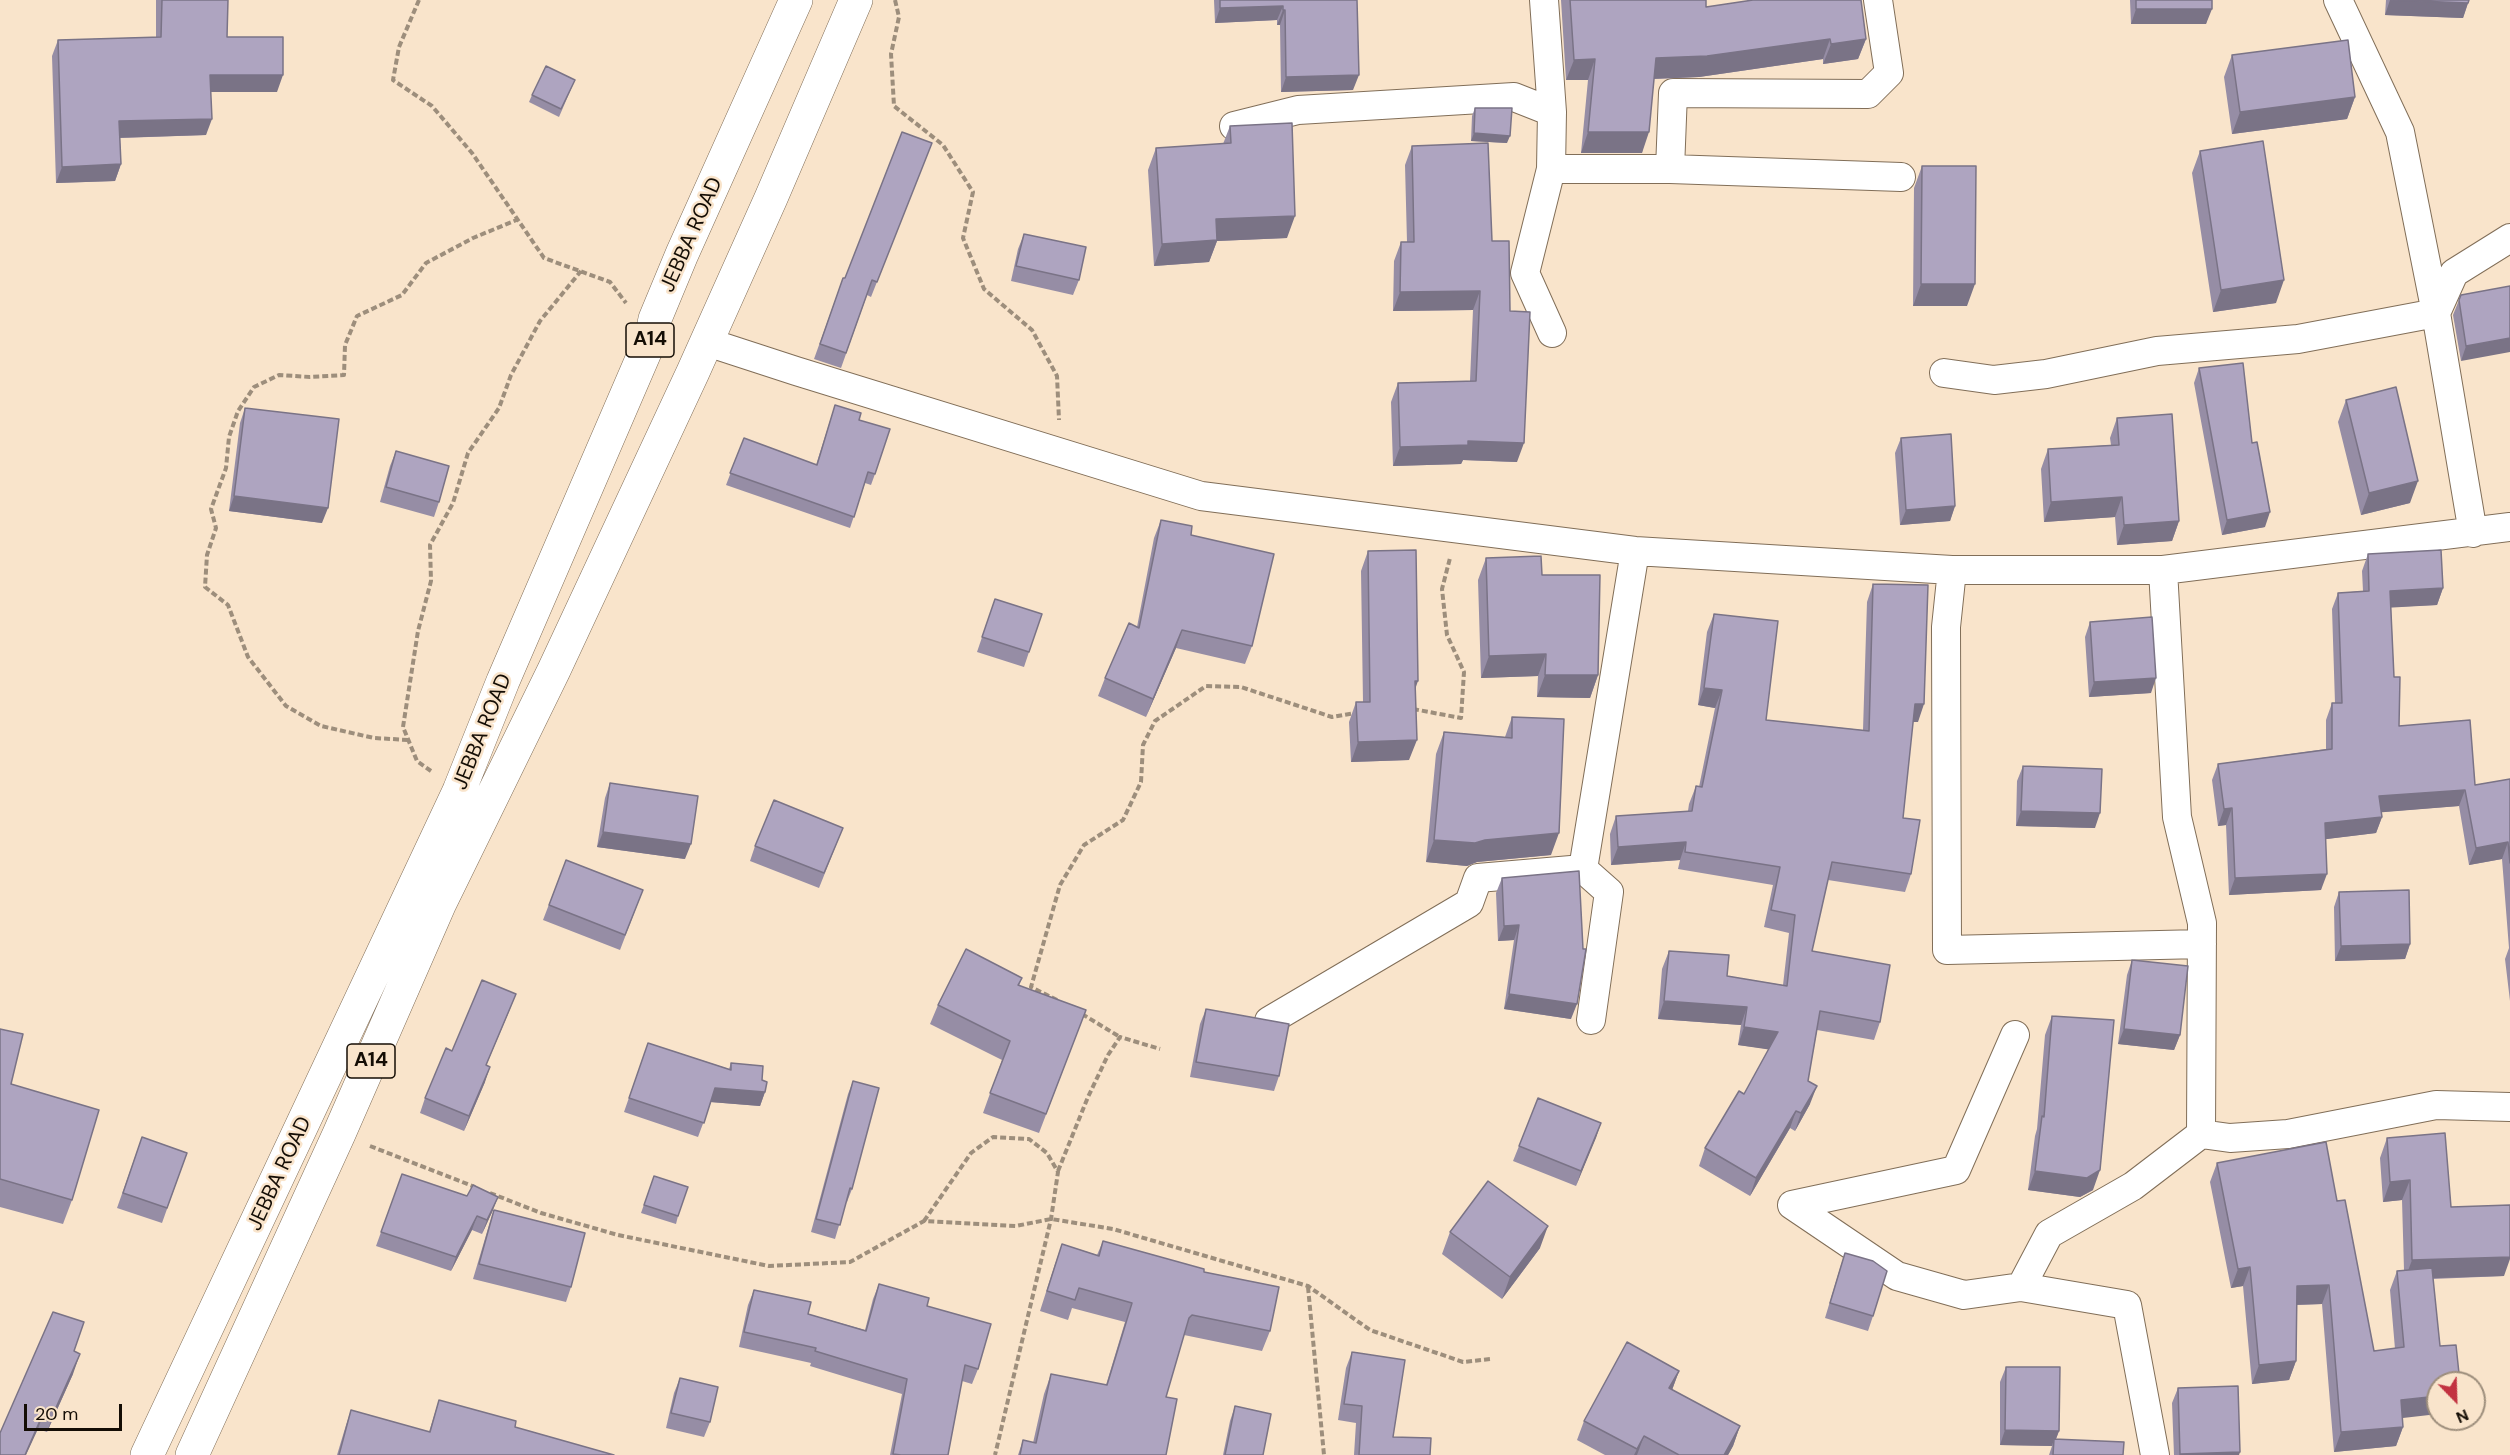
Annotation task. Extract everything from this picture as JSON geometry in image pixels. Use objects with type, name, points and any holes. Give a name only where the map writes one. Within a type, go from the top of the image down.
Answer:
[{"type":"highway","name":"JEBBA ROAD","points":[[147,1455],[459,791],[503,681],[651,338],[655,319],[682,254],[796,0]]},
{"type":"highway","name":"JEBBA ROAD","points":[[192,1455],[339,1134],[440,903],[554,670],[707,342],[856,0]]},
{"type":"street","points":[[1544,0],[1552,112],[1551,169],[1525,273],[1552,333]]},
{"type":"street","points":[[1670,169],[1674,93],[1868,94],[1889,73],[1878,0]]},
{"type":"street","points":[[2338,0],[2400,132],[2436,313],[2473,533]]},
{"type":"street","points":[[1234,126],[1298,110],[1514,97],[1552,112]]},
{"type":"street","points":[[1551,169],[1670,169],[1901,177]]},
{"type":"street","points":[[2436,313],[2454,273],[2510,238]]},
{"type":"street","points":[[1944,372],[1994,380],[2046,374],[2157,351],[2298,339],[2436,313]]},
{"type":"street","points":[[707,342],[1201,496],[1635,551],[1952,570],[2163,570],[2510,527]]},
{"type":"street","points":[[1583,869],[1635,551]]},
{"type":"street","points":[[1952,570],[1946,627],[1947,950],[2202,944]]},
{"type":"street","points":[[2163,570],[2177,817],[2202,923],[2201,1134]]},
{"type":"street","points":[[1269,1021],[1469,903],[1478,878],[1583,869],[1609,892],[1591,1020]]},
{"type":"street","points":[[2015,1035],[1956,1170],[1792,1205],[1897,1276],[1964,1295],[2021,1287],[2127,1305],[2155,1455]]},
{"type":"street","points":[[2021,1287],[2049,1234],[2133,1186],[2201,1134],[2230,1138],[2288,1134],[2436,1105],[2510,1107]]},
{"type":"path","points":[[419,0],[399,47],[393,80],[432,106],[472,153],[544,258],[610,282],[651,338]]},
{"type":"path","points":[[895,0],[899,17],[891,54],[894,106],[943,145],[973,192],[963,238],[984,289],[1032,330],[1057,376],[1060,429],[1056,451]]},
{"type":"path","points":[[408,740],[374,738],[321,726],[286,706],[248,657],[228,605],[205,587],[207,555],[216,528],[211,509],[226,468],[228,437],[238,411],[254,387],[279,375],[310,377],[344,375],[345,345],[357,316],[402,295],[426,263],[473,238],[519,219]]},
{"type":"path","points":[[459,791],[417,761],[403,727],[418,631],[431,581],[430,545],[453,502],[468,453],[499,408],[511,375],[540,321],[581,271]]},
{"type":"path","points":[[1406,709],[1461,718],[1464,672],[1447,635],[1442,589],[1457,528]]},
{"type":"path","points":[[1061,1002],[1031,987],[1060,885],[1084,845],[1123,820],[1141,782],[1143,745],[1155,721],[1206,686],[1241,687],[1332,717],[1362,711]]},
{"type":"path","points":[[1080,1013],[1120,1036],[1160,1049]]},
{"type":"path","points":[[994,1455],[1051,1219],[1058,1172],[1088,1097],[1108,1055],[1120,1036]]},
{"type":"path","points":[[339,1134],[477,1188]]},
{"type":"path","points":[[488,1192],[541,1213],[618,1235],[769,1266],[850,1262],[924,1221],[971,1153],[993,1137],[1029,1139],[1047,1153],[1058,1172]]},
{"type":"path","points":[[924,1221],[1016,1226],[1051,1219],[1113,1229],[1308,1286],[1370,1330],[1463,1362],[1491,1359]]},
{"type":"path","points":[[1308,1286],[1324,1455]]},
{"type":"building","points":[[162,0],[228,0],[227,37],[283,37],[283,75],[210,75],[212,119],[119,121],[121,164],[62,167],[58,40],[161,37]]},
{"type":"building","points":[[1220,0],[1357,0],[1359,75],[1286,77],[1285,10],[1283,6],[1220,8]]},
{"type":"building","points":[[1570,0],[1706,0],[1706,7],[1753,0],[1861,0],[1866,39],[1831,44],[1830,39],[1707,56],[1656,58],[1649,132],[1588,132],[1595,59],[1574,60]]},
{"type":"building","points":[[2136,0],[2212,0],[2212,9],[2136,9]]},
{"type":"building","points":[[2393,0],[2469,0],[2468,3]]},
{"type":"building","points":[[2348,40],[2355,97],[2240,112],[2232,55]]},
{"type":"building","points":[[546,66],[575,80],[561,109],[532,95]]},
{"type":"building","points":[[1475,108],[1512,108],[1510,136],[1474,133]]},
{"type":"building","points":[[1292,123],[1295,216],[1216,219],[1217,240],[1162,244],[1156,148],[1231,143],[1230,126]]},
{"type":"building","points":[[902,132],[932,143],[877,282],[872,280],[846,353],[820,344],[843,278],[845,278]]},
{"type":"building","points":[[2263,141],[2284,280],[2221,290],[2200,151]]},
{"type":"building","points":[[1488,143],[1492,241],[1509,241],[1510,311],[1530,312],[1524,443],[1468,441],[1468,445],[1400,447],[1398,383],[1476,381],[1480,291],[1400,292],[1401,242],[1414,242],[1412,146]]},
{"type":"building","points":[[1922,166],[1976,166],[1975,284],[1921,284]]},
{"type":"building","points":[[1024,234],[1086,247],[1079,280],[1016,266]]},
{"type":"building","points":[[2510,286],[2510,338],[2466,346],[2459,300],[2461,295]]},
{"type":"building","points":[[2243,363],[2252,443],[2257,442],[2270,512],[2227,520],[2199,368]]},
{"type":"building","points":[[2396,387],[2418,481],[2369,493],[2346,400]]},
{"type":"building","points":[[835,405],[861,413],[859,420],[890,429],[875,474],[868,472],[854,517],[730,473],[744,438],[817,465]]},
{"type":"building","points":[[245,408],[339,419],[328,508],[234,496]]},
{"type":"building","points":[[2172,414],[2179,521],[2124,525],[2122,497],[2051,502],[2048,449],[2119,445],[2117,418]]},
{"type":"building","points":[[1951,434],[1955,506],[1906,510],[1901,438]]},
{"type":"building","points":[[396,451],[449,466],[439,502],[386,487]]},
{"type":"building","points":[[1161,520],[1192,526],[1191,535],[1274,554],[1252,646],[1182,630],[1153,699],[1105,678],[1129,623],[1139,628]]},
{"type":"building","points":[[1416,550],[1417,740],[1358,742],[1356,702],[1370,702],[1368,551]]},
{"type":"building","points":[[2441,550],[2443,588],[2390,591],[2394,677],[2400,677],[2399,726],[2470,720],[2475,785],[2510,779],[2510,863],[2508,842],[2476,848],[2465,790],[2379,796],[2382,817],[2325,823],[2327,874],[2235,878],[2232,808],[2224,809],[2218,764],[2332,749],[2332,703],[2342,703],[2338,593],[2369,591],[2368,554]]},
{"type":"building","points":[[1541,556],[1542,575],[1600,575],[1598,675],[1545,675],[1546,654],[1489,656],[1486,558]]},
{"type":"building","points":[[1873,584],[1928,585],[1924,704],[1915,704],[1903,818],[1920,820],[1911,874],[1832,862],[1812,951],[1890,965],[1880,1022],[1820,1011],[1808,1081],[1817,1086],[1801,1113],[1796,1111],[1756,1178],[1705,1148],[1739,1091],[1744,1094],[1778,1032],[1744,1027],[1747,1007],[1664,1001],[1669,951],[1729,955],[1727,976],[1787,986],[1795,915],[1771,910],[1780,867],[1685,852],[1686,842],[1618,847],[1616,816],[1692,811],[1696,786],[1702,787],[1722,690],[1704,688],[1714,614],[1778,621],[1766,720],[1869,731]]},
{"type":"building","points":[[995,599],[1042,614],[1029,652],[982,637]]},
{"type":"building","points":[[2152,617],[2156,678],[2094,682],[2090,622]]},
{"type":"building","points":[[1512,717],[1564,719],[1559,833],[1475,843],[1434,840],[1444,732],[1512,738]]},
{"type":"building","points":[[2023,766],[2102,769],[2100,813],[2021,811]]},
{"type":"building","points":[[610,783],[698,796],[691,844],[603,832]]},
{"type":"building","points":[[774,800],[843,828],[824,873],[755,846]]},
{"type":"building","points":[[566,860],[643,890],[625,935],[549,905]]},
{"type":"building","points":[[1579,871],[1583,949],[1586,949],[1577,1004],[1509,994],[1519,925],[1504,926],[1502,878]]},
{"type":"building","points":[[2409,890],[2410,944],[2341,946],[2339,892]]},
{"type":"building","points":[[966,949],[1022,978],[1018,985],[1086,1010],[1046,1114],[990,1093],[1010,1041],[938,1005]]},
{"type":"building","points":[[2132,960],[2188,966],[2180,1035],[2124,1029]]},
{"type":"building","points":[[482,980],[516,994],[486,1065],[490,1067],[469,1116],[425,1098],[446,1048],[452,1051]]},
{"type":"building","points":[[1206,1009],[1289,1024],[1279,1076],[1196,1062]]},
{"type":"building","points":[[2052,1016],[2114,1020],[2100,1170],[2087,1178],[2035,1171],[2042,1116],[2044,1117]]},
{"type":"building","points":[[0,1029],[23,1034],[11,1084],[99,1110],[72,1200],[0,1179]]},
{"type":"building","points":[[648,1043],[731,1070],[731,1063],[763,1066],[762,1080],[767,1082],[765,1092],[715,1088],[704,1123],[629,1098]]},
{"type":"building","points":[[853,1081],[879,1088],[840,1225],[816,1219]]},
{"type":"building","points":[[1538,1098],[1601,1123],[1581,1171],[1519,1146]]},
{"type":"building","points":[[2445,1133],[2451,1207],[2510,1205],[2510,1257],[2412,1260],[2410,1180],[2390,1182],[2387,1138]]},
{"type":"building","points":[[142,1137],[187,1153],[167,1208],[123,1193]]},
{"type":"building","points":[[2326,1142],[2337,1201],[2345,1200],[2374,1351],[2404,1347],[2397,1271],[2432,1268],[2440,1346],[2456,1345],[2459,1371],[2426,1371],[2426,1397],[2401,1400],[2403,1427],[2341,1432],[2329,1285],[2297,1286],[2296,1361],[2259,1365],[2250,1267],[2238,1269],[2217,1163]]},
{"type":"building","points":[[402,1174],[467,1196],[473,1185],[498,1197],[487,1220],[477,1216],[456,1257],[381,1232]]},
{"type":"building","points":[[654,1176],[688,1187],[678,1216],[644,1205]]},
{"type":"building","points":[[1488,1181],[1548,1226],[1510,1277],[1450,1232]]},
{"type":"building","points":[[494,1210],[585,1233],[571,1287],[479,1264]]},
{"type":"building","points":[[1103,1241],[1204,1269],[1204,1272],[1279,1287],[1270,1331],[1192,1315],[1189,1318],[1166,1397],[1177,1399],[1166,1455],[1020,1455],[1023,1440],[1036,1443],[1051,1374],[1107,1385],[1132,1303],[1079,1288],[1075,1300],[1047,1291],[1062,1244],[1099,1256]]},
{"type":"building","points":[[1845,1253],[1873,1261],[1887,1271],[1873,1316],[1830,1303]]},
{"type":"building","points":[[879,1284],[929,1298],[927,1306],[991,1324],[978,1369],[965,1365],[948,1455],[893,1454],[907,1379],[815,1351],[816,1348],[744,1332],[754,1290],[811,1302],[808,1314],[866,1331]]},
{"type":"building","points":[[53,1312],[84,1322],[74,1351],[80,1354],[54,1412],[45,1409],[25,1455],[0,1455],[0,1433]]},
{"type":"building","points":[[1627,1342],[1679,1371],[1669,1388],[1740,1426],[1724,1455],[1679,1455],[1644,1436],[1637,1449],[1584,1421]]},
{"type":"building","points":[[1352,1352],[1405,1360],[1393,1437],[1431,1438],[1430,1455],[1359,1455],[1362,1406],[1344,1404]]},
{"type":"building","points":[[2006,1367],[2060,1367],[2059,1431],[2005,1430]]},
{"type":"building","points":[[680,1378],[718,1387],[710,1422],[671,1413]]},
{"type":"building","points":[[2238,1386],[2240,1452],[2180,1454],[2178,1388]]},
{"type":"building","points":[[439,1400],[516,1421],[515,1427],[614,1455],[339,1455],[351,1410],[430,1432]]},
{"type":"building","points":[[1235,1406],[1271,1414],[1263,1455],[1225,1455]]},
{"type":"building","points":[[2054,1439],[2124,1442],[2123,1455],[2053,1455]]}]
